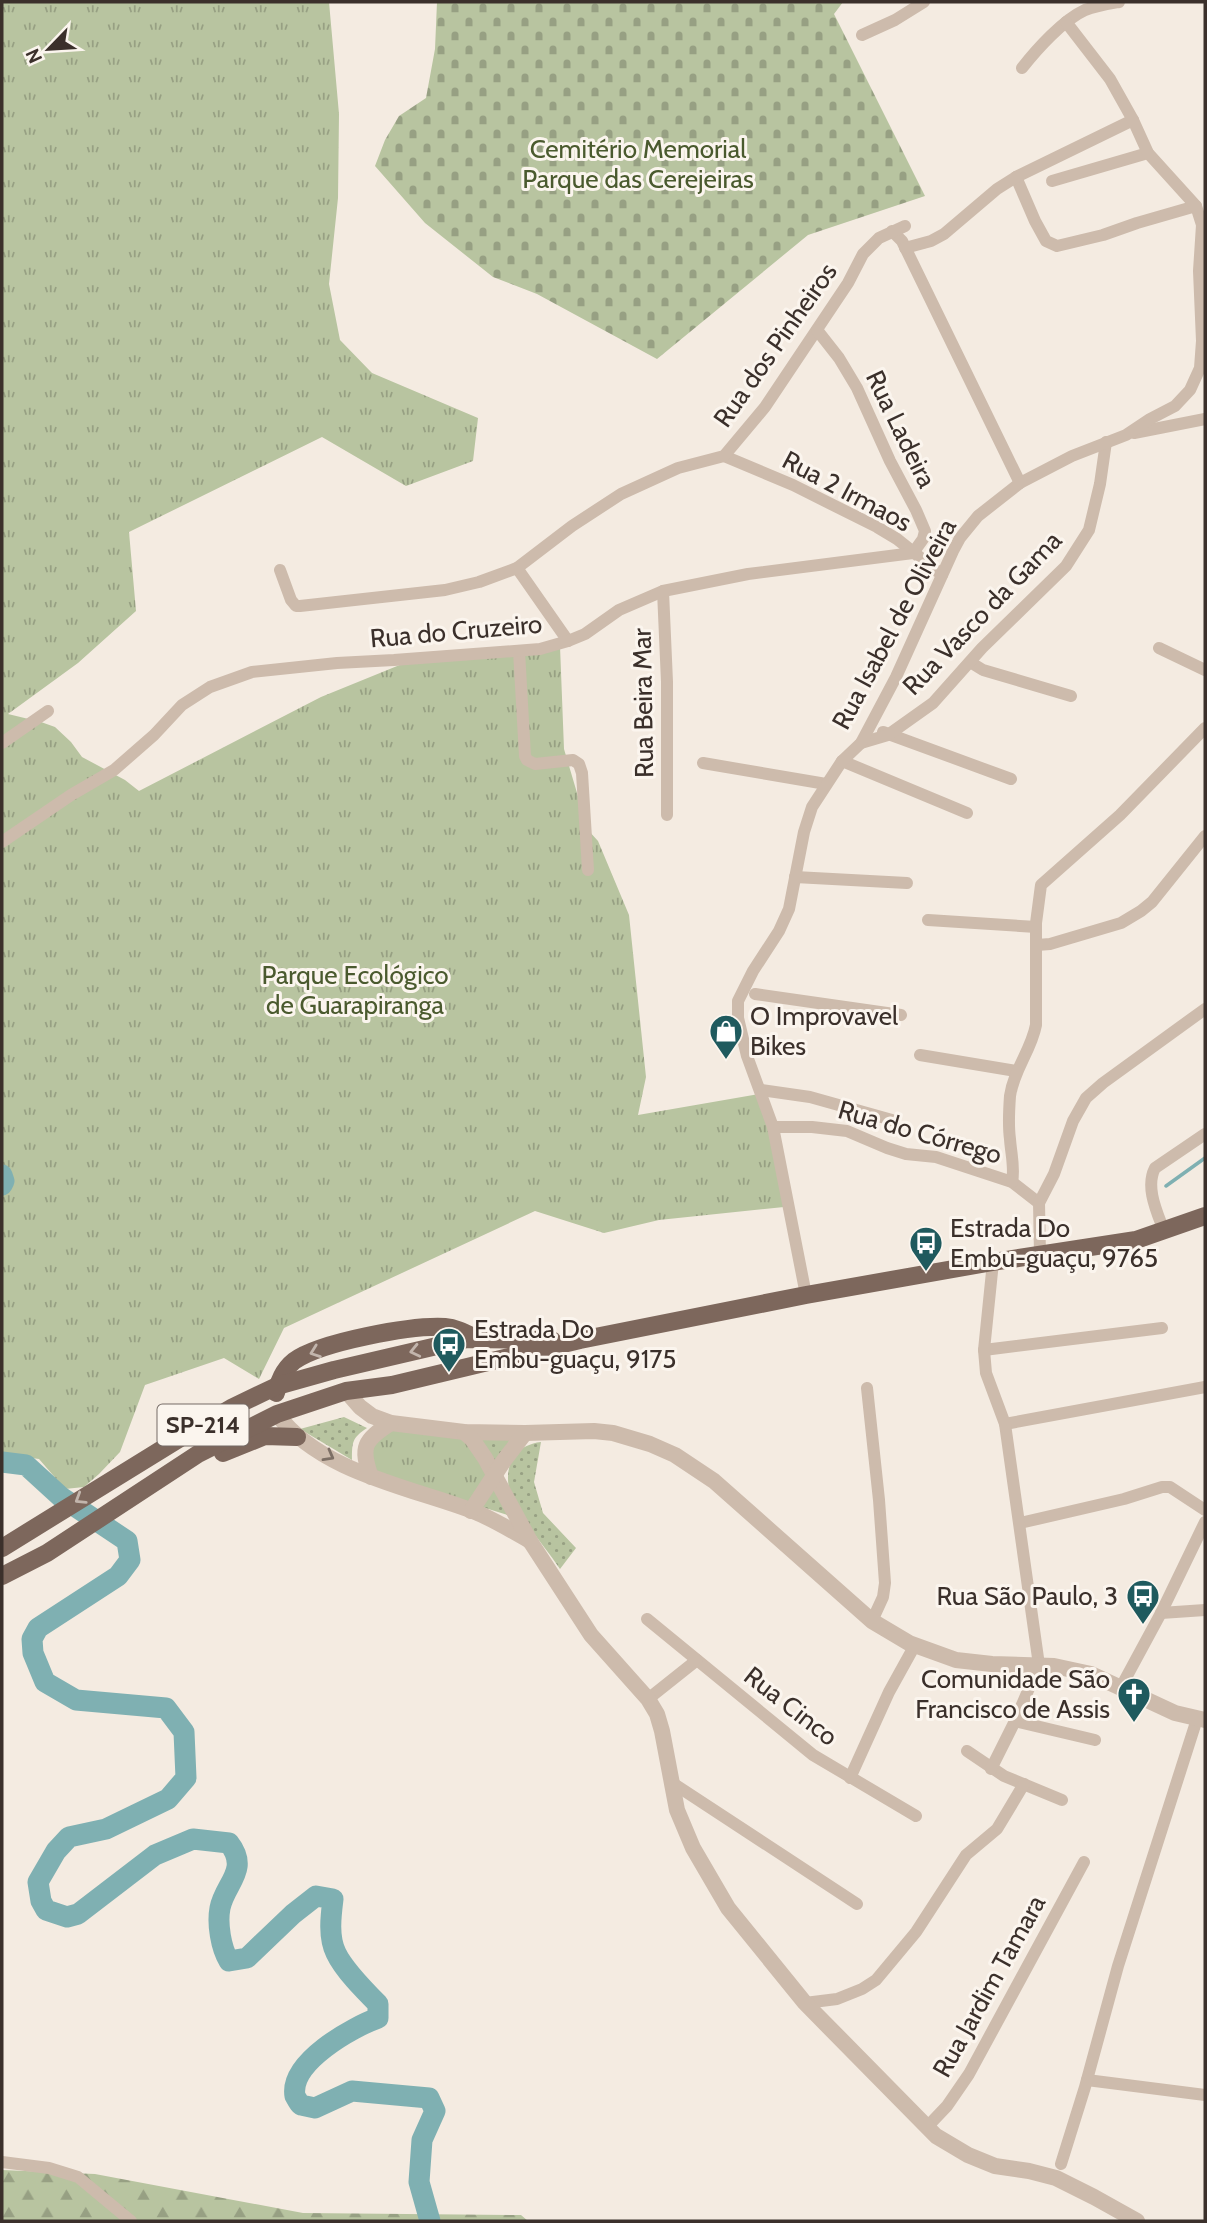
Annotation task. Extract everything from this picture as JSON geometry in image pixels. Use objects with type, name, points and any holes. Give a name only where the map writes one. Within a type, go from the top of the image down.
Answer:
[{"type":"main road","name":"SP-214","points":[[2,1576],[47,1553],[198,1454],[277,1414],[346,1391],[392,1385],[580,1340],[806,1295],[1136,1240],[1205,1216]]},
{"type":"main road","points":[[277,1414],[277,1386],[284,1372],[294,1361],[312,1353],[353,1339],[412,1327],[447,1327],[475,1338]]},
{"type":"main road","name":"SP-214","points":[[2,1548],[233,1407],[277,1386],[334,1370],[475,1338],[580,1340]]},
{"type":"main road","points":[[334,1370],[346,1391]]},
{"type":"main road","points":[[152,1484],[253,1440],[278,1436],[297,1437]]},
{"type":"street","points":[[862,36],[924,2]]},
{"type":"street","points":[[1022,68],[1066,22],[1086,10],[1119,2]]},
{"type":"street","points":[[1016,177],[1046,241],[1057,246],[1103,235],[1196,206],[1148,153],[1110,79],[1066,22]]},
{"type":"street","points":[[903,245],[931,241],[944,234],[997,189],[1016,177],[1133,120]]},
{"type":"street","points":[[1052,181],[1148,153]]},
{"type":"street","name":"Rua Isabel de Oliveira","points":[[806,1295],[773,1127],[747,1056],[738,1018],[748,994],[752,971],[779,931],[789,909],[804,832],[812,807],[842,761],[861,743],[896,677],[960,538],[978,516],[1020,483],[1042,470],[1126,435],[1183,400],[1190,390],[1200,368],[1202,341],[1199,271],[1202,225],[1196,206]]},
{"type":"street","name":"Rua dos Pinheiros","points":[[280,570],[291,600],[296,606],[300,606],[454,589],[516,568],[621,494],[677,468],[724,456],[765,407],[848,283],[863,254],[879,239],[905,226],[903,245]]},
{"type":"street","points":[[892,231],[903,245],[1020,483]]},
{"type":"street","name":"Rua Ladeira","points":[[817,330],[839,358],[857,388],[916,510],[925,531],[914,553]]},
{"type":"street","points":[[1126,435],[1205,419]]},
{"type":"street","name":"Rua Vasco da Gama","points":[[861,743],[888,735],[933,703],[995,635],[1066,566],[1089,530],[1106,442]]},
{"type":"street","name":"Rua 2 Irmaos","points":[[724,456],[793,485],[877,527],[897,539],[942,575]]},
{"type":"street","name":"Rua do Cruzeiro","points":[[2,842],[71,795],[114,770],[154,735],[182,705],[210,687],[251,672],[337,663],[540,649],[585,634],[619,610],[663,591],[748,574],[914,553]]},
{"type":"street","points":[[516,568],[568,641]]},
{"type":"street","name":"Rua Beira Mar","points":[[663,591],[667,681],[667,814]]},
{"type":"street","points":[[1158,648],[1205,670]]},
{"type":"street","points":[[519,651],[525,756],[535,764],[573,760],[579,764],[582,773],[588,870]]},
{"type":"street","points":[[971,662],[983,670],[1071,696]]},
{"type":"street","points":[[2,743],[48,711]]},
{"type":"street","points":[[871,724],[888,735],[1011,779]]},
{"type":"street","points":[[1012,1182],[1009,1107],[1016,1071],[1033,1040],[1036,1025],[1036,927],[1043,881],[1120,815],[1205,728]]},
{"type":"street","points":[[842,761],[967,813]]},
{"type":"street","points":[[703,763],[826,784]]},
{"type":"street","points":[[1037,945],[1050,944],[1129,920],[1152,902],[1205,836]]},
{"type":"street","points":[[795,877],[907,883]]},
{"type":"street","points":[[928,920],[1036,927]]},
{"type":"street","points":[[748,994],[901,1014]]},
{"type":"street","points":[[1040,1255],[1039,1203],[1054,1174],[1073,1121],[1086,1098],[1205,1009]]},
{"type":"street","points":[[920,1055],[1016,1071]]},
{"type":"street","points":[[761,1090],[810,1097],[891,1120]]},
{"type":"street","name":"Rua do Córrego","points":[[773,1127],[812,1127],[847,1131],[887,1149],[936,1157],[1012,1182],[1039,1203]]},
{"type":"street","points":[[1164,1231],[1156,1209],[1151,1176],[1155,1168],[1205,1134]]},
{"type":"street","points":[[990,1769],[1039,1665],[1005,1424],[986,1373],[984,1350],[993,1262]]},
{"type":"street","points":[[984,1350],[1162,1328]]},
{"type":"street","points":[[1005,1424],[1205,1387]]},
{"type":"street","points":[[867,1388],[885,1583],[883,1597],[873,1621]]},
{"type":"street","points":[[346,1391],[372,1416],[391,1423],[464,1432],[594,1431],[613,1433],[650,1444],[675,1455],[714,1481],[873,1621],[915,1645],[957,1660],[1039,1665],[1091,1674],[1175,1713],[1201,1720],[1118,1966],[1061,2164]]},
{"type":"street","points":[[277,1414],[297,1437],[332,1458],[371,1477],[492,1519],[530,1541]]},
{"type":"street","points":[[371,1477],[364,1454],[365,1446],[373,1435],[391,1423]]},
{"type":"street","points":[[464,1432],[478,1447],[530,1541],[591,1635],[648,1699],[657,1714],[677,1810],[693,1848],[712,1884],[753,1941],[805,2003],[936,2136],[968,2155],[995,2166],[1056,2178],[1137,2221]]},
{"type":"street","points":[[471,1511],[525,1433]]},
{"type":"street","points":[[1020,1523],[1124,1499],[1162,1487],[1170,1487],[1205,1510]]},
{"type":"street","points":[[1121,1687],[1205,1522]]},
{"type":"street","points":[[1161,1613],[1205,1610]]},
{"type":"street","name":"Rua Cinco","points":[[648,1619],[813,1755],[916,1816]]},
{"type":"street","points":[[850,1779],[889,1692],[915,1645]]},
{"type":"street","points":[[648,1699],[697,1660]]},
{"type":"street","points":[[1015,1720],[1095,1740]]},
{"type":"street","points":[[967,1751],[990,1769],[1062,1800]]},
{"type":"street","points":[[671,1782],[857,1904]]},
{"type":"street","points":[[805,2003],[837,1999],[876,1980],[916,1932],[966,1855],[997,1829],[1024,1784]]},
{"type":"street","name":"Rua Jardim Tamara","points":[[927,2127],[969,2074],[1084,1861]]},
{"type":"street","points":[[1087,2080],[1205,2095]]},
{"type":"street","points":[[2,2162],[49,2168],[78,2177],[131,2221]]},
{"type":"green space","name":"Parque Ecológico de Guarapiranga","points":[[2,2],[329,2],[339,114],[338,198],[329,284],[340,340],[372,373],[478,418],[473,461],[406,486],[322,437],[129,532],[136,611],[78,663],[8,714],[55,727],[82,757],[125,780],[139,791],[321,697],[407,662],[560,646],[564,749],[588,830],[598,841],[629,915],[646,1077],[638,1115],[759,1094],[773,1127],[784,1207],[659,1220],[604,1233],[535,1211],[284,1328],[259,1379],[224,1358],[145,1385],[120,1452],[84,1487],[65,1489],[39,1459],[2,1454]]},
{"type":"green space","name":"Cemitério Memorial Parque das Cerejeiras","points":[[437,2],[843,2],[834,14],[925,196],[808,235],[657,359],[537,294],[493,277],[425,223],[375,166],[385,140],[399,116],[426,98],[435,49]]},
{"type":"green space","points":[[344,1417],[367,1428],[354,1441],[352,1460],[300,1429]]},
{"type":"green space","points":[[394,1425],[461,1433],[493,1475],[470,1510],[376,1478],[366,1447]]},
{"type":"green space","points":[[478,1439],[510,1440],[494,1464]]},
{"type":"green space","points":[[541,1442],[534,1482],[543,1513],[576,1548],[560,1569],[515,1505],[508,1484],[510,1465],[514,1457],[530,1445]]},
{"type":"green space","points":[[493,1487],[514,1517],[482,1507]]},
{"type":"green space","points":[[2,2170],[95,2174],[303,2213],[521,2215],[528,2221],[2,2221]]},
{"type":"waterway","points":[[1166,1186],[1205,1158]]},
{"type":"waterway","points":[[2,1175],[2,1185]]},
{"type":"waterway","points":[[2,1462],[26,1465],[61,1497],[127,1541],[130,1560],[118,1576],[38,1628],[32,1639],[33,1653],[45,1682],[76,1700],[166,1708],[184,1732],[186,1778],[168,1799],[106,1829],[69,1837],[56,1851],[38,1882],[41,1901],[46,1910],[67,1917],[78,1914],[155,1855],[193,1839],[229,1843],[235,1853],[237,1869],[219,1914],[222,1943],[229,1961],[247,1958],[316,1896],[333,1899],[333,1947],[349,1973],[378,2004],[378,2018],[339,2038],[312,2059],[296,2083],[295,2096],[301,2105],[315,2108],[352,2091],[429,2098],[435,2111],[422,2140],[419,2182],[430,2221]]},
{"type":"place","name":"O Improvavel Bikes","points":[[726,1061]]},
{"type":"place","name":"Estrada Do Embu-guaçu, 9765","points":[[926,1273]]},
{"type":"place","name":"Estrada Do Embu-guaçu, 9175","points":[[449,1374]]},
{"type":"place","name":"Rua São Paulo, 3","points":[[1143,1626]]},
{"type":"place","name":"Comunidade São Francisco de Assis","points":[[1134,1724]]}]
